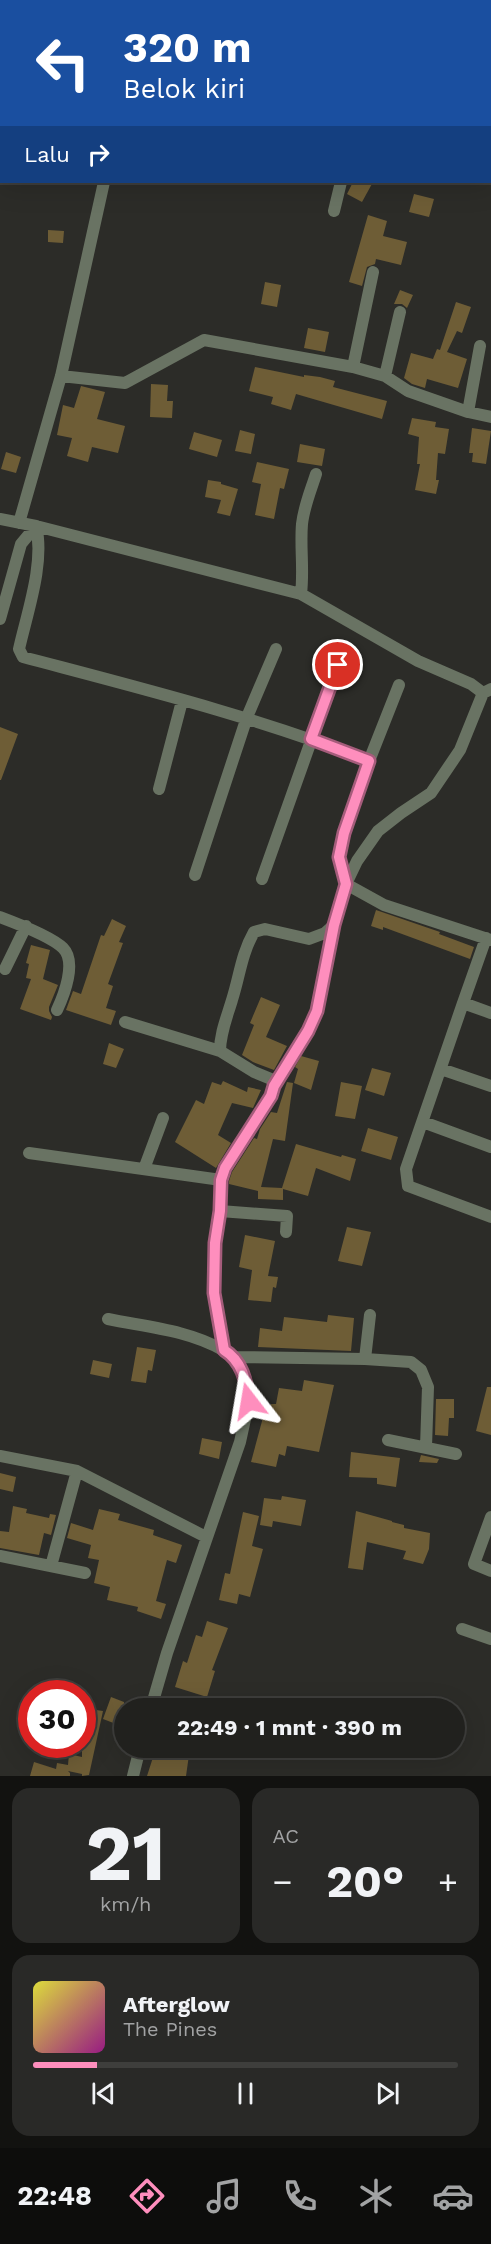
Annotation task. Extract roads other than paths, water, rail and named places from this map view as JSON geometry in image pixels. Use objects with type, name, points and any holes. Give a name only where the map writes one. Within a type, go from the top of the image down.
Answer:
[{"type":"street","points":[[19,523],[61,375],[104,183]]},
{"type":"street","points":[[334,211],[341,183]]},
{"type":"street","points":[[353,367],[373,272]]},
{"type":"street","points":[[385,376],[400,312]]},
{"type":"street","points":[[61,375],[125,383],[204,340],[353,367],[385,376],[408,392],[468,412],[491,417]]},
{"type":"street","points":[[468,412],[480,346]]},
{"type":"street","points":[[301,594],[302,525],[304,509],[316,474]]},
{"type":"street","points":[[0,519],[36,526],[301,594],[418,661],[487,691],[460,750],[431,793],[378,831],[357,861],[346,884],[334,925],[317,1011],[308,1031],[274,1086],[271,1096],[225,1168],[221,1180],[220,1211],[215,1243],[214,1293],[224,1350]]},
{"type":"street","points":[[0,619],[21,544],[36,526]]},
{"type":"street","points":[[36,526],[39,538],[37,567],[18,649],[23,657],[247,717],[369,761]]},
{"type":"street","points":[[195,875],[247,717],[276,649]]},
{"type":"street","points":[[262,879],[338,665]]},
{"type":"street","points":[[399,685],[369,761],[344,833],[339,857],[346,884],[384,905],[488,939],[463,1003],[406,1169],[408,1186],[491,1217]]},
{"type":"street","points":[[159,789],[182,701]]},
{"type":"street","points":[[0,916],[26,926],[63,948],[69,959],[66,991],[57,1010]]},
{"type":"street","points":[[220,1051],[224,1023],[245,949],[254,932],[265,929],[309,939],[325,933],[334,925]]},
{"type":"street","points":[[5,969],[26,926]]},
{"type":"street","points":[[463,1003],[491,1013]]},
{"type":"street","points":[[125,1022],[220,1051],[271,1079],[274,1086]]},
{"type":"street","points":[[441,1069],[491,1086]]},
{"type":"street","points":[[144,1169],[163,1118]]},
{"type":"street","points":[[423,1122],[491,1147]]},
{"type":"street","points":[[29,1154],[221,1180]]},
{"type":"street","points":[[220,1211],[287,1216],[286,1232]]},
{"type":"street","points":[[365,1359],[370,1315]]},
{"type":"street","points":[[108,1319],[189,1334],[224,1350],[235,1357],[246,1379],[249,1401],[240,1442],[222,1499],[206,1537],[154,1698]]},
{"type":"street","points":[[235,1357],[411,1362],[421,1370],[428,1388],[426,1447]]},
{"type":"street","points":[[388,1440],[456,1454]]},
{"type":"street","points":[[0,1456],[77,1471],[206,1537]]},
{"type":"street","points":[[51,1566],[77,1471]]},
{"type":"street","points":[[491,1517],[474,1564],[491,1571]]},
{"type":"street","points":[[0,1556],[85,1573]]},
{"type":"street","points":[[462,1629],[491,1639]]},
{"type":"street","points":[[133,1776],[138,1758]]}]
